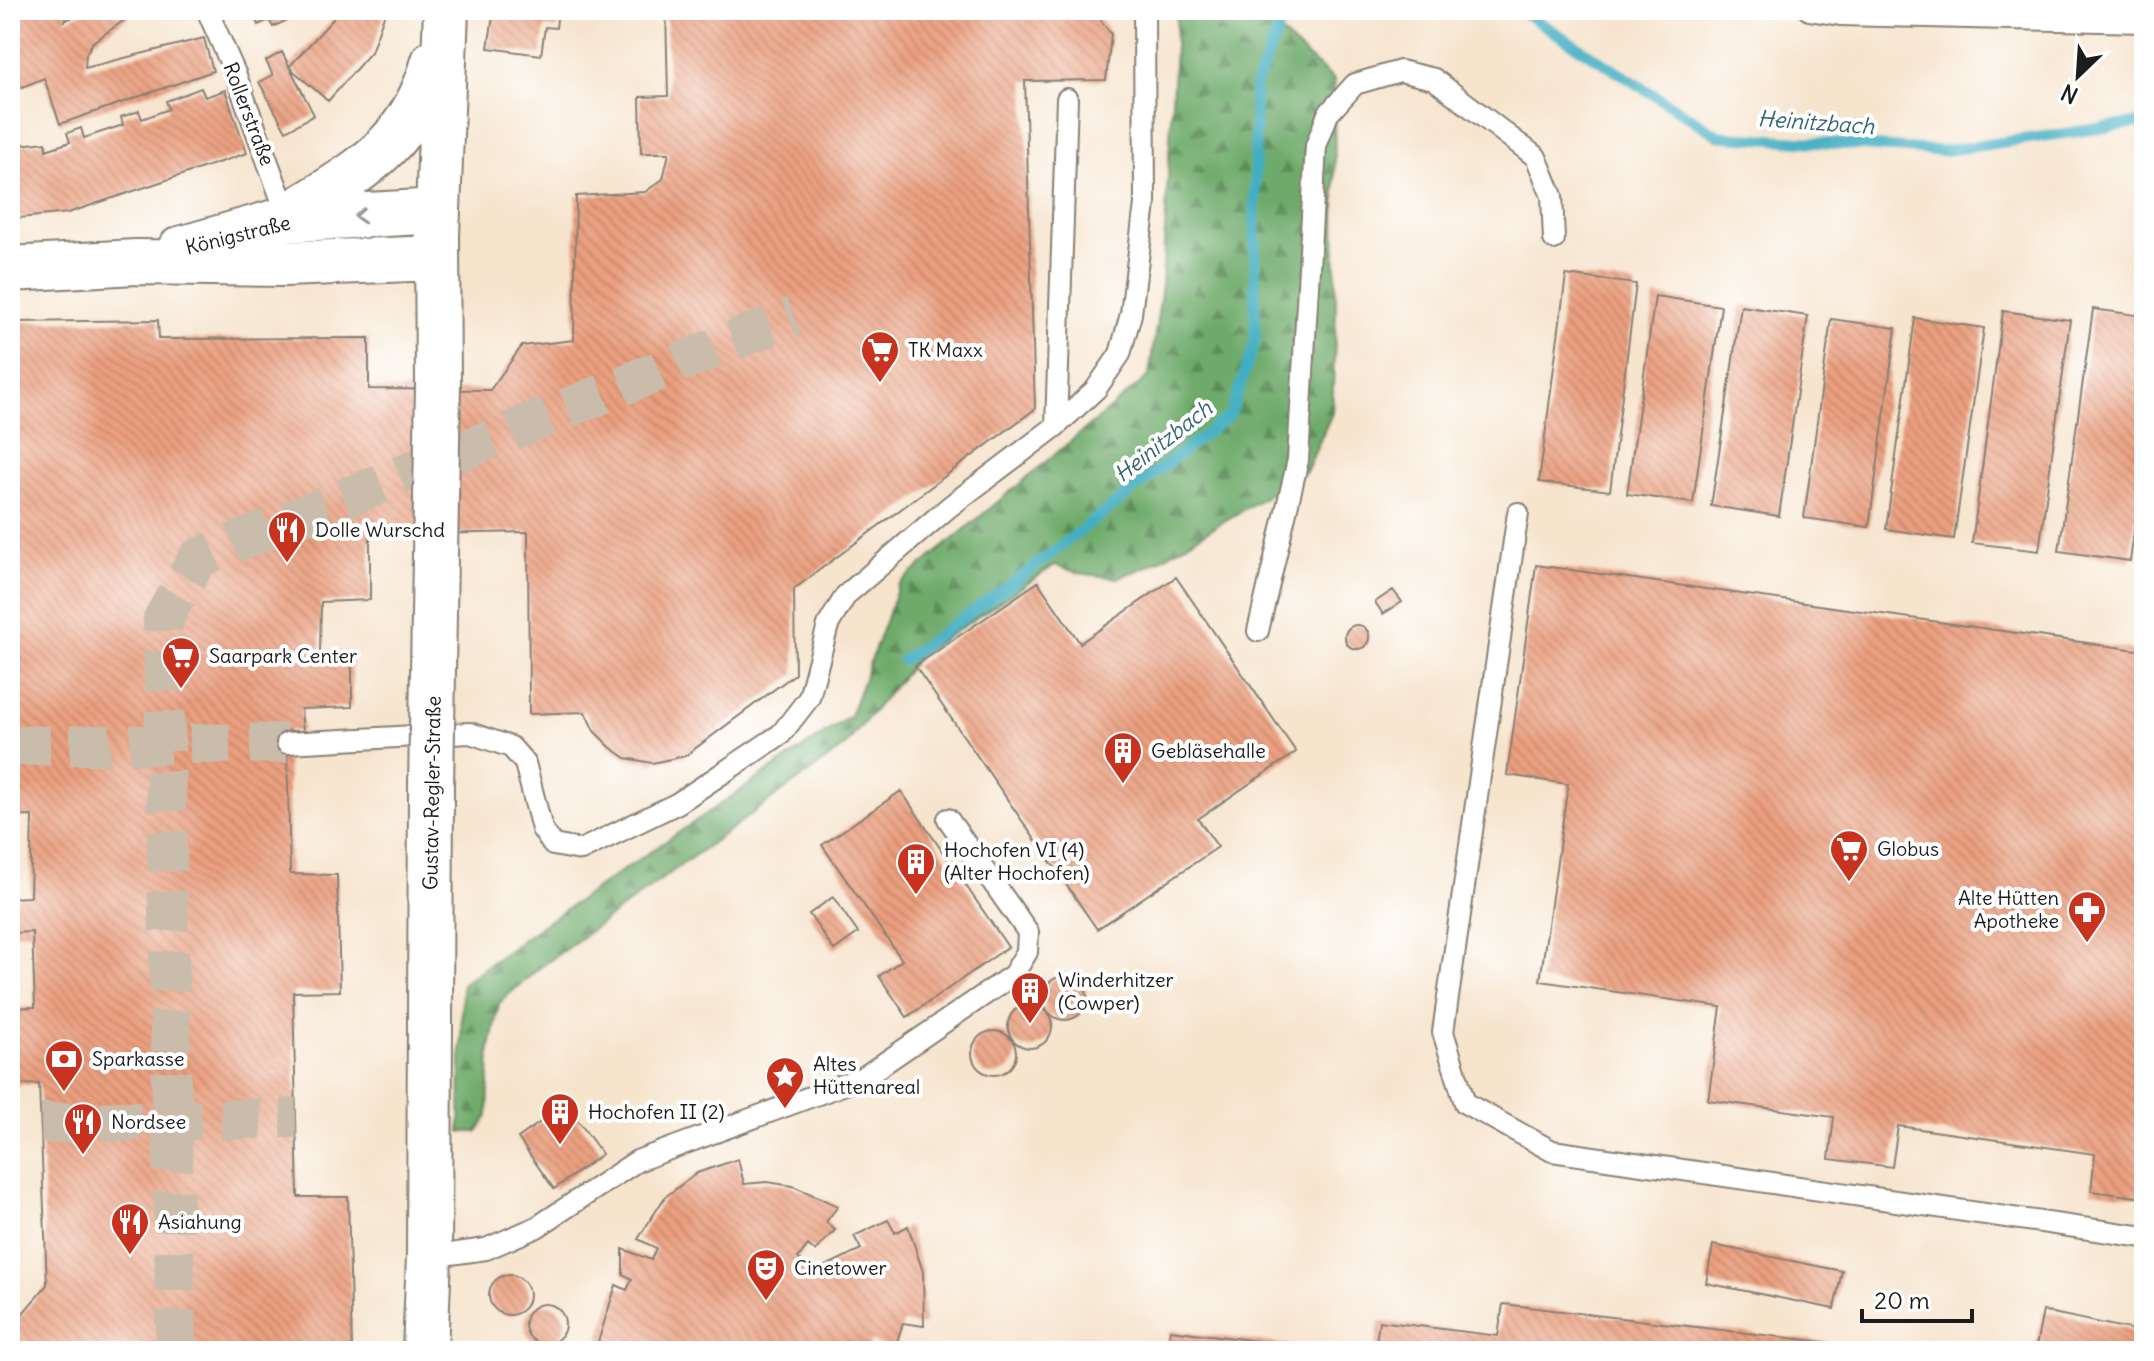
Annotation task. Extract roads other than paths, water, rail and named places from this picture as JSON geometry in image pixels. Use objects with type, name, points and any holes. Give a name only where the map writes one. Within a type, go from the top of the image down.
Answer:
[{"type":"main road","points":[[282,220],[371,163],[407,126],[428,80],[446,13]]},
{"type":"main road","points":[[437,235],[446,13]]},
{"type":"main road","name":"Königstraße","points":[[136,262],[282,220],[437,235]]},
{"type":"main road","name":"Königstraße","points":[[10,269],[136,262],[284,264],[437,235]]},
{"type":"main road","name":"Gustav-Regler-Straße","points":[[425,1351],[429,1257],[437,235]]},
{"type":"lane","name":"Rollerstraße","points":[[207,10],[235,73],[281,198],[282,220]]},
{"type":"lane","points":[[287,743],[470,733],[511,747],[525,763],[542,829],[553,845],[581,850],[678,803],[781,734],[809,698],[828,625],[846,595],[949,507],[1056,426],[1096,389],[1120,354],[1131,314],[1145,204],[1144,10]]},
{"type":"lane","points":[[1809,10],[1840,15],[2144,22]]},
{"type":"lane","points":[[1258,631],[1298,460],[1316,146],[1328,114],[1355,84],[1400,71],[1434,79],[1536,157],[1552,196],[1554,239]]},
{"type":"lane","points":[[1056,426],[1067,99]]},
{"type":"lane","points":[[1518,513],[1443,1032],[1465,1103],[1552,1151],[2144,1237]]},
{"type":"lane","points":[[429,1257],[486,1249],[537,1227],[637,1161],[864,1077],[1013,975],[1027,952],[1028,932],[948,819]]},
{"type":"waterway","name":"Heinitzbach","points":[[903,660],[1013,583],[1230,415],[1255,342],[1255,87],[1286,10]]},
{"type":"waterway","name":"Heinitzbach","points":[[1520,10],[1719,136],[1942,151],[2144,122]]},
{"type":"tunnel","points":[[176,1351],[163,619],[198,558],[794,316]]},
{"type":"tunnel","points":[[10,746],[287,743]]},
{"type":"tunnel","points":[[41,1123],[296,1118]]},
{"type":"place","name":"TK Maxx","points":[[880,384]]},
{"type":"place","name":"Dolle Wurschd","points":[[287,564]]},
{"type":"place","name":"Saarpark Center","points":[[181,690]]},
{"type":"place","name":"Gebläsehalle","points":[[1123,785]]},
{"type":"place","name":"Globus","points":[[1849,883]]},
{"type":"place","name":"Hochofen VI (4) (Alter Hochofen)","points":[[916,896]]},
{"type":"place","name":"Alte Hütten Apotheke","points":[[2087,944]]},
{"type":"place","name":"Winderhitzer (Cowper)","points":[[1030,1025]]},
{"type":"place","name":"Sparkasse","points":[[64,1093]]},
{"type":"place","name":"Altes Hüttenareal","points":[[785,1110]]},
{"type":"place","name":"Hochofen II (2)","points":[[560,1146]]},
{"type":"place","name":"Nordsee","points":[[83,1156]]},
{"type":"place","name":"Asiahung","points":[[130,1256]]},
{"type":"place","name":"Cinetower","points":[[766,1302]]}]
